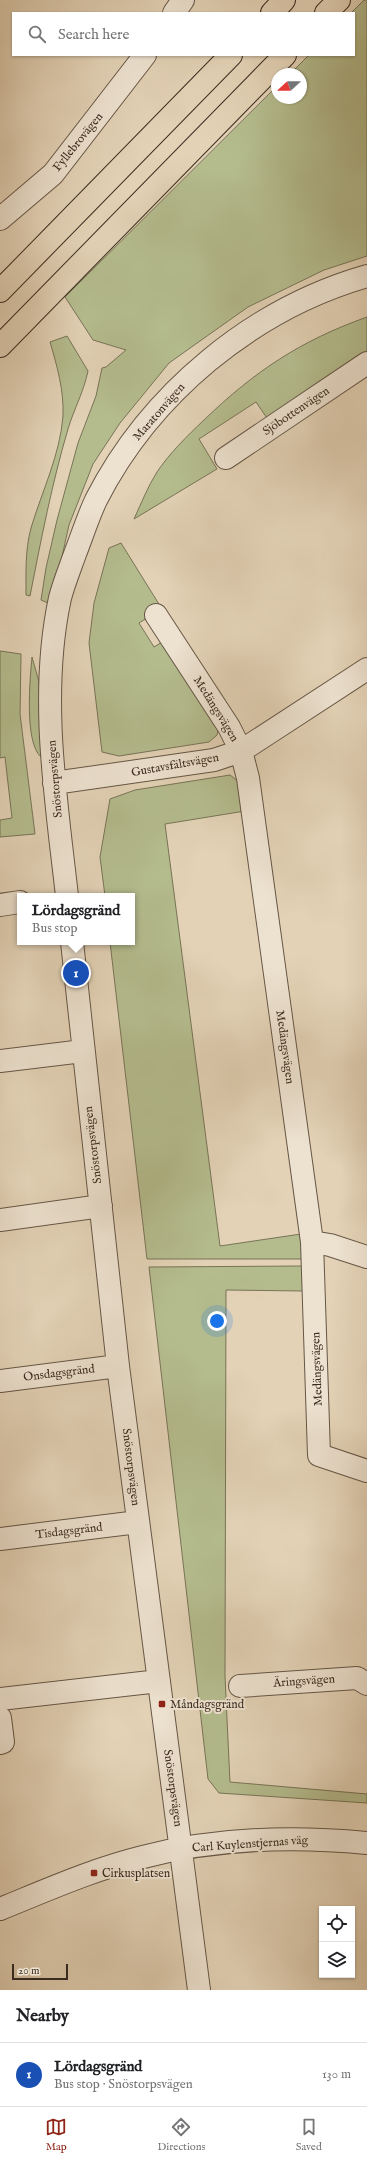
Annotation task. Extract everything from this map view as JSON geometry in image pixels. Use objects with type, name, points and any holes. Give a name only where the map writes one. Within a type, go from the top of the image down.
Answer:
[{"type":"highway","points":[[273,12],[284,0]]},
{"type":"highway","points":[[327,12],[339,0]]},
{"type":"highway","points":[[0,291],[9,278],[230,56]]},
{"type":"highway","points":[[0,346],[284,56]]},
{"type":"street","points":[[175,12],[183,0]]},
{"type":"street","name":"Fyllebrovägen","points":[[0,220],[53,174],[144,56]]},
{"type":"street","name":"Maratonvägen","points":[[52,661],[60,596],[82,537],[96,501],[137,434],[194,373],[241,336],[292,306],[367,276]]},
{"type":"street","name":"Sjöbottenvägen","points":[[226,458],[367,363]]},
{"type":"street","name":"Medängsvägen","points":[[156,615],[229,727],[241,751],[248,778],[312,1242],[319,1455],[367,1470]]},
{"type":"street","name":"Snöstorpsvägen","points":[[52,661],[50,708],[54,783],[65,893]]},
{"type":"street","name":"Gustavsfältsvägen","points":[[54,783],[214,760],[241,751],[367,669]]},
{"type":"street","points":[[0,905],[17,902]]},
{"type":"street","name":"Snöstorpsvägen","points":[[72,945],[118,1366],[199,1990]]},
{"type":"street","points":[[0,1061],[83,1051]]},
{"type":"street","points":[[0,1220],[101,1206]]},
{"type":"street","points":[[312,1242],[330,1245],[367,1257]]},
{"type":"street","name":"Onsdagsgränd","points":[[0,1381],[118,1366]]},
{"type":"street","name":"Tisdagsgränd","points":[[0,1539],[138,1522]]},
{"type":"street","name":"Äringsvägen","points":[[240,1686],[357,1678],[367,1684]]},
{"type":"street","points":[[0,1700],[159,1681]]},
{"type":"street","points":[[0,1718],[3,1742],[0,1743]]},
{"type":"street","name":"Carl Kuylenstjernas väg","points":[[0,1909],[119,1864],[181,1848],[236,1842],[278,1840],[334,1840],[367,1843]]},
{"type":"green space","points":[[364,0],[367,0],[367,256],[324,270],[248,307],[169,363],[120,423],[93,464],[69,525],[55,588],[48,603],[41,600],[46,568],[57,520],[78,443],[96,396],[102,368],[106,367],[126,350],[93,340],[65,297],[271,92],[271,104],[307,104],[307,68],[296,68],[308,56],[355,56],[355,12],[352,12]]},
{"type":"green space","points":[[367,317],[367,351],[269,421],[256,402],[199,439],[217,469],[134,519],[151,483],[162,465],[185,439],[223,402],[260,372],[299,347],[320,336]]},
{"type":"green space","points":[[67,336],[88,371],[68,429],[57,470],[30,596],[26,595],[26,562],[29,536],[58,445],[63,416],[61,387],[50,342]]},
{"type":"green space","points":[[121,543],[162,609],[139,623],[154,647],[162,642],[219,727],[217,735],[209,742],[119,756],[102,752],[89,643],[94,603],[109,548]]},
{"type":"green space","points":[[0,651],[21,654],[20,714],[35,834],[0,837],[0,820],[12,818],[5,757],[0,758]]},
{"type":"green space","points":[[32,657],[39,682],[41,757],[32,738],[30,725],[29,694]]},
{"type":"green space","points":[[230,775],[242,784],[245,811],[165,824],[220,1246],[301,1234],[303,1259],[147,1259],[110,945],[135,945],[135,893],[105,893],[100,857],[110,799],[135,790]]},
{"type":"green space","points":[[303,1266],[304,1291],[226,1290],[225,1676],[230,1782],[367,1794],[367,1803],[219,1793],[208,1779],[149,1267]]},
{"type":"place","name":"Lördagsgränd","points":[[76,973]]},
{"type":"place","name":"Måndagsgränd","points":[[162,1704]]},
{"type":"place","name":"Cirkusplatsen","points":[[94,1873]]}]
